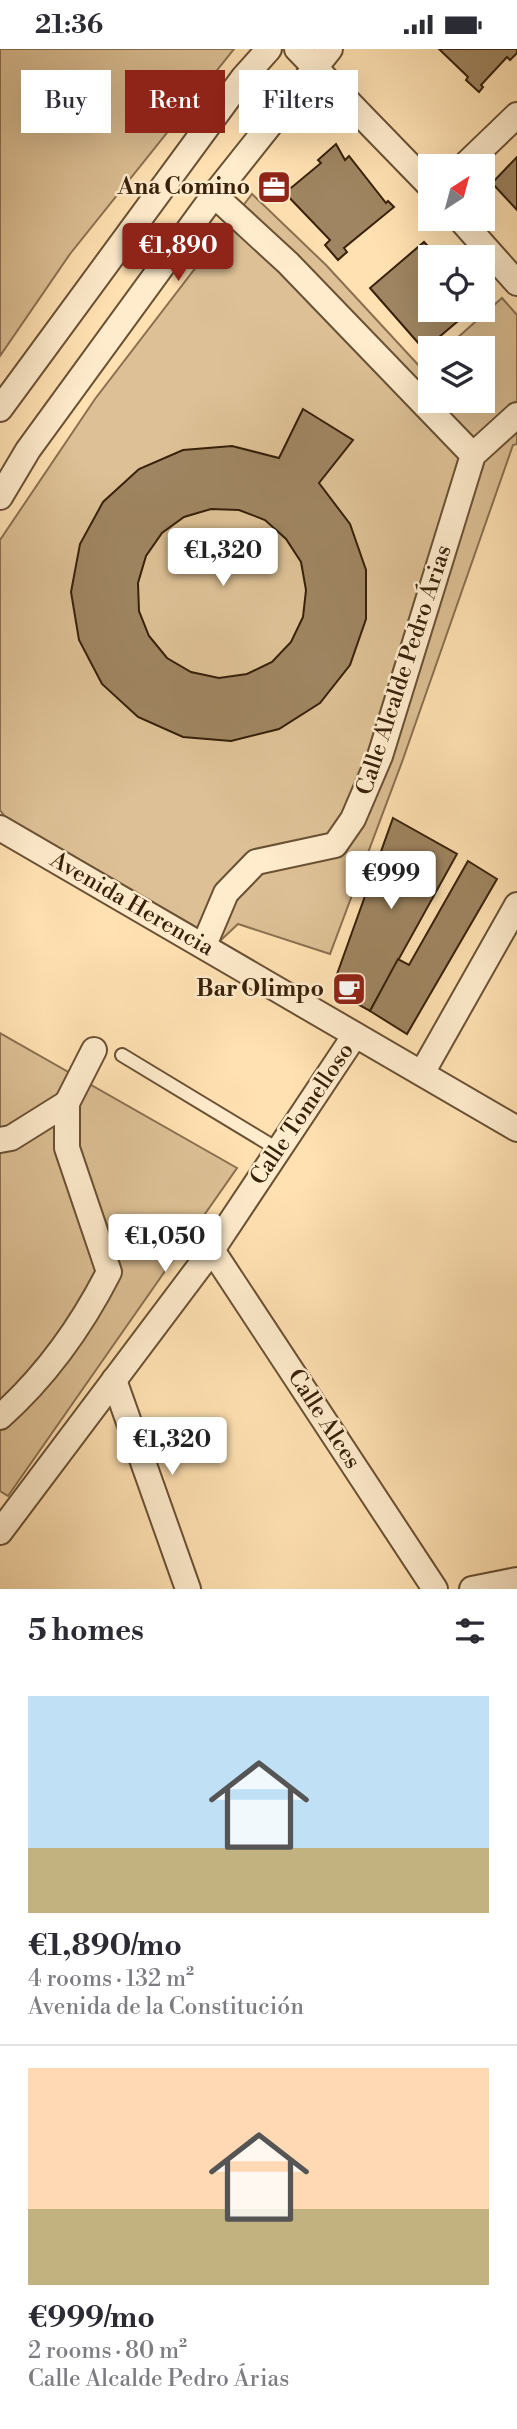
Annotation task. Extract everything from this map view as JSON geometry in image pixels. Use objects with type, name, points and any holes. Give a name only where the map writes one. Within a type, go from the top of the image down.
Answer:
[{"type":"street","points":[[0,409],[243,78],[269,49]]},
{"type":"street","points":[[0,497],[29,450],[314,54],[418,172]]},
{"type":"street","points":[[476,154],[517,115]]},
{"type":"street","points":[[214,195],[288,263],[473,455],[517,415]]},
{"type":"street","points":[[471,231],[517,283]]},
{"type":"street","name":"Calle Alcalde Pedro Árias","points":[[204,946],[226,893],[257,863],[335,845],[353,819],[380,756],[473,455]]},
{"type":"street","name":"Avenida Herencia","points":[[0,828],[517,1129]]},
{"type":"street","points":[[422,1073],[517,905]]},
{"type":"street","name":"Calle Tomelloso","points":[[0,1532],[212,1250],[355,1035]]},
{"type":"street","points":[[0,1417],[26,1394],[84,1320],[109,1272],[67,1148],[67,1103],[94,1051]]},
{"type":"street","points":[[0,1140],[11,1138],[67,1103]]},
{"type":"street","name":"Calle Alces","points":[[212,1250],[435,1589]]},
{"type":"street","points":[[114,1380],[188,1589]]},
{"type":"street","points":[[472,1589],[517,1580]]},
{"type":"lane","points":[[122,1055],[279,1150]]},
{"type":"shaded area","points":[[0,49],[234,49],[217,70],[125,70],[125,133],[167,133],[70,254],[0,356]]},
{"type":"shaded area","points":[[252,194],[326,265],[418,365],[418,413],[495,413],[495,336],[459,336],[475,322],[495,322],[495,304],[502,298],[517,315],[517,444],[513,445],[402,762],[330,954],[238,924],[220,941],[6,818],[0,810],[0,540],[95,399]]},
{"type":"shaded area","points":[[0,1033],[237,1168],[8,1496],[0,1491]]},
{"type":"building","points":[[439,49],[517,49],[517,53],[510,60],[507,57],[481,85],[483,87],[479,92],[466,80],[468,77]]},
{"type":"building","points":[[336,144],[345,160],[349,156],[386,203],[388,201],[394,207],[344,248],[347,252],[338,260],[325,245],[330,240],[281,189],[287,184],[291,188],[321,163],[318,160]]},
{"type":"building","points":[[517,157],[517,210],[495,186],[495,180]]},
{"type":"building","points":[[418,247],[418,322],[457,322],[440,336],[418,336],[418,343],[370,288]]},
{"type":"building","points":[[303,409],[353,440],[319,483],[350,524],[366,570],[366,619],[350,665],[320,703],[279,729],[231,741],[183,737],[138,717],[102,684],[79,640],[71,592],[80,544],[103,502],[139,469],[183,450],[232,446],[279,458]],"holes":[[[211,509],[239,510],[265,520],[286,539],[301,562],[306,590],[303,617],[291,642],[272,662],[247,674],[219,678],[191,672],[167,658],[149,636],[139,611],[138,583],[146,556],[162,533],[184,517]]]},
{"type":"building","points":[[393,818],[457,854],[370,1011],[341,995],[336,977]]},
{"type":"building","points":[[468,861],[497,879],[407,1034],[370,1011],[398,959],[409,965]]},
{"type":"place","name":"Ana Comino","points":[[274,187]]},
{"type":"place","name":"Bar Olimpo","points":[[349,989]]}]
